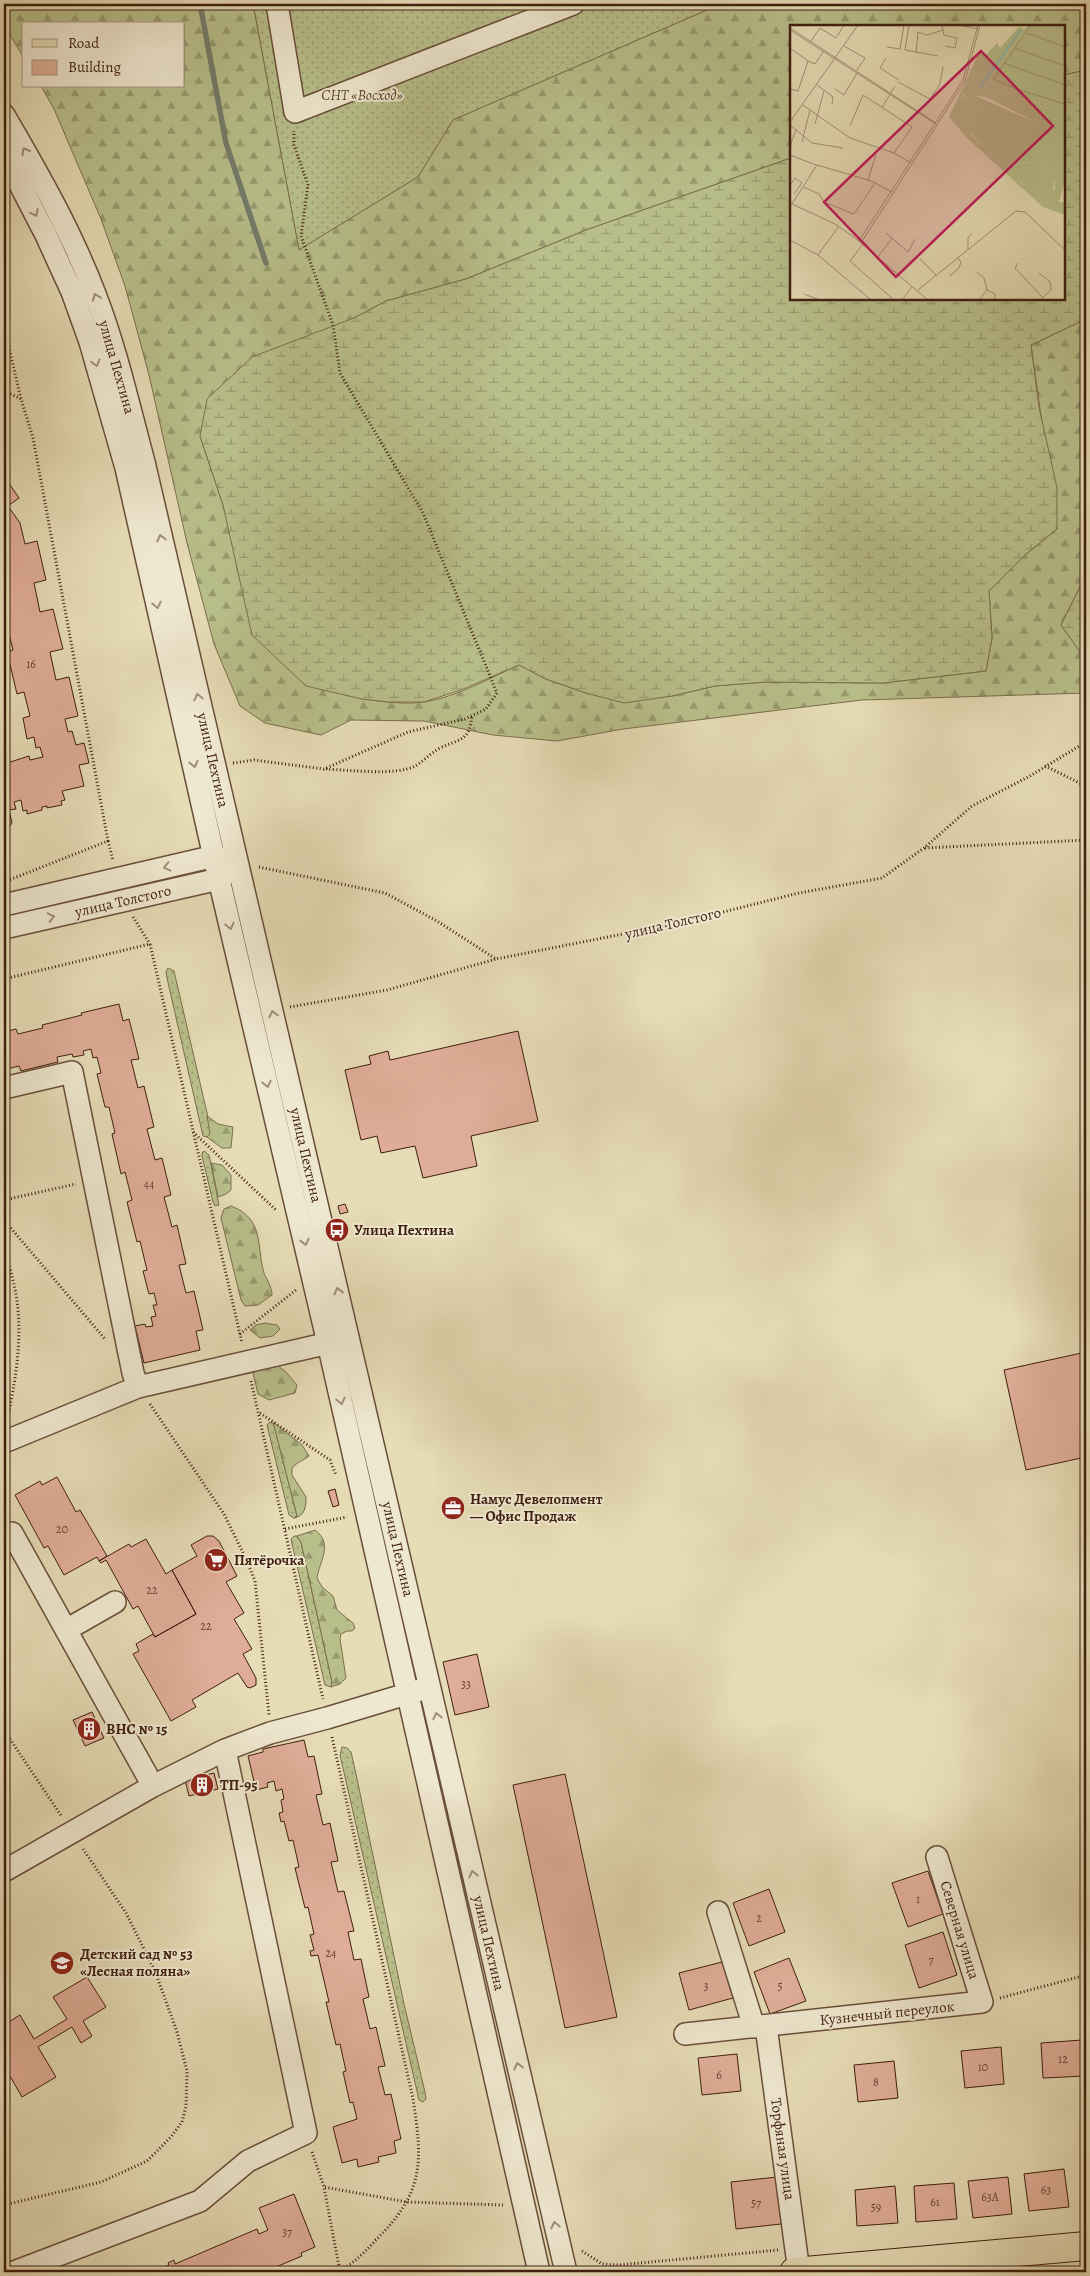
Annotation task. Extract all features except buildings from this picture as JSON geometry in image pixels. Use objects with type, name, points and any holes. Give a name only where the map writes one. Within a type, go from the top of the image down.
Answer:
[{"type":"main road","points":[[796,2264],[1086,2246]]},
{"type":"street","points":[[277,4],[295,112],[573,4]]},
{"type":"street","name":"улица Пехтина","points":[[4,115],[52,197],[95,293],[112,341],[144,462],[566,2272]]},
{"type":"street","name":"улица Пехтина","points":[[4,154],[61,268],[90,342],[126,468],[540,2272]]},
{"type":"street","points":[[215,856],[238,863]]},
{"type":"street","name":"улица Толстого","points":[[4,905],[215,856]]},
{"type":"street","name":"улица Толстого","points":[[4,928],[219,879],[238,863]]},
{"type":"street","points":[[4,1088],[72,1072],[133,1373],[142,1386]]},
{"type":"street","points":[[4,1442],[142,1386],[349,1339]]},
{"type":"street","points":[[12,1533],[153,1786]]},
{"type":"street","points":[[66,1630],[115,1602]]},
{"type":"street","points":[[4,1871],[153,1786],[226,1750],[270,1733],[327,1718],[408,1692],[430,1688]]},
{"type":"street","points":[[14,2272],[200,2201],[248,2161],[306,2133],[226,1750]]},
{"type":"street","name":"Северная улица","points":[[937,1857],[982,2002]]},
{"type":"street","name":"Торфяная улица","points":[[718,1912],[760,2027],[796,2264]]},
{"type":"street","name":"Кузнечный переулок","points":[[685,2034],[982,2002]]},
{"type":"path","points":[[295,112],[294,145],[308,186],[301,236],[333,325],[340,373],[423,513],[498,693],[486,709],[472,716],[408,732],[324,768]]},
{"type":"path","points":[[4,326],[20,398],[33,438],[108,841],[4,882]]},
{"type":"path","points":[[4,390],[20,398]]},
{"type":"path","points":[[214,765],[254,760],[324,768],[392,772],[415,766],[428,754],[464,739],[470,729],[472,716]]},
{"type":"path","name":"улица Толстого","points":[[272,1010],[387,990],[496,959],[679,923],[799,893],[882,878],[924,848],[972,806],[1086,742]]},
{"type":"path","points":[[1045,766],[1086,786]]},
{"type":"path","points":[[924,848],[1086,840]]},
{"type":"path","points":[[238,863],[385,893],[437,921],[496,959]]},
{"type":"path","points":[[4,979],[150,944],[192,1132],[259,1413],[413,2099],[420,2141],[418,2169],[407,2202],[382,2234],[358,2258],[339,2272],[324,2187],[306,2133]]},
{"type":"path","points":[[192,1132],[280,1214]]},
{"type":"path","points":[[4,1200],[94,1180]]},
{"type":"path","points":[[4,1246],[16,1295],[18,1342],[13,1393],[7,1421]]},
{"type":"path","points":[[142,1386],[147,1400],[224,1514],[255,1581],[270,1733]]},
{"type":"path","points":[[259,1413],[330,1460],[337,1479]]},
{"type":"path","points":[[285,1529],[350,1516]]},
{"type":"path","points":[[4,1730],[126,1913],[155,1971],[187,2071],[186,2106],[182,2122],[171,2137],[147,2161],[101,2182],[4,2205]]},
{"type":"path","points":[[982,2002],[1086,1975]]},
{"type":"path","points":[[324,2187],[407,2202],[524,2205]]},
{"type":"path","points":[[578,2243],[582,2252],[602,2264],[796,2264]]},
{"type":"green space","points":[[4,4],[253,4],[299,250],[418,177],[453,120],[721,4],[1086,4],[1086,70],[1065,75],[1065,25],[790,25],[790,158],[586,230],[466,279],[386,301],[354,318],[200,436],[223,505],[362,699],[409,703],[436,700],[461,692],[519,665],[546,679],[586,693],[672,696],[715,686],[766,682],[883,683],[986,671],[992,638],[989,591],[1025,555],[1057,529],[1031,345],[1086,319],[1086,575],[1061,625],[1083,655],[1086,656],[1086,693],[862,700],[623,729],[557,741],[493,735],[424,721],[351,720],[321,735],[265,723],[240,706],[214,644],[187,543],[149,375],[125,286],[101,219],[54,109],[42,88],[185,88],[185,22],[22,22],[22,55],[7,30]]},
{"type":"green space","name":"СНТ «Восход»","points":[[253,4],[721,4],[453,120],[418,177],[299,250]]},
{"type":"green space","points":[[1086,70],[1086,319],[1031,345],[1039,407],[1057,488],[1057,529],[1025,555],[989,591],[992,638],[986,671],[883,683],[766,682],[715,686],[672,696],[624,703],[586,693],[546,679],[519,665],[461,690],[424,702],[389,702],[362,699],[306,686],[252,635],[223,505],[200,436],[207,399],[252,357],[354,318],[386,301],[466,279],[586,230],[790,158],[790,300],[1065,300],[1065,75]]},
{"type":"green space","points":[[1086,575],[1086,656],[1083,656],[1061,625]]},
{"type":"green space","points":[[168,968],[174,971],[211,1130],[207,1137],[203,1136],[167,978],[166,972]]},
{"type":"green space","points":[[207,1116],[218,1124],[233,1127],[231,1148],[222,1148],[207,1137],[210,1134]]},
{"type":"green space","points":[[204,1151],[209,1155],[219,1205],[215,1206],[202,1156]]},
{"type":"green space","points":[[211,1163],[222,1165],[231,1175],[231,1190],[218,1197]]},
{"type":"green space","points":[[231,1206],[249,1218],[257,1234],[264,1273],[272,1295],[258,1305],[245,1306],[241,1300],[221,1218],[224,1209]]},
{"type":"green space","points":[[265,1323],[277,1325],[280,1329],[273,1336],[260,1338],[250,1330],[256,1325]]},
{"type":"green space","points":[[274,1363],[285,1371],[297,1385],[295,1393],[269,1400],[258,1394],[253,1368]]},
{"type":"green space","points":[[270,1422],[274,1425],[297,1516],[294,1518],[289,1515],[267,1425]]},
{"type":"green space","points":[[273,1422],[302,1445],[309,1456],[292,1468],[292,1475],[306,1497],[303,1513],[294,1518],[297,1516]]},
{"type":"green space","points":[[315,1530],[321,1535],[325,1547],[317,1578],[322,1587],[333,1596],[337,1610],[353,1623],[355,1628],[352,1631],[341,1634],[340,1639],[346,1678],[340,1684],[331,1687],[332,1682],[301,1542],[297,1536]]},
{"type":"green space","points":[[297,1536],[301,1542],[332,1682],[331,1687],[325,1685],[292,1544],[291,1539]]},
{"type":"green space","points":[[342,1747],[347,1748],[351,1752],[404,2004],[425,2092],[426,2099],[423,2102],[419,2100],[340,1755]]},
{"type":"waterway","points":[[200,4],[226,143],[266,263]]},
{"type":"place","name":"Улица Пехтина","points":[[337,1230]]},
{"type":"place","name":"Намус Девелопмент — Офис Продаж","points":[[453,1508]]},
{"type":"place","name":"Пятёрочка","points":[[216,1560]]},
{"type":"place","name":"ВНС № 15","points":[[89,1729]]},
{"type":"place","name":"ТП-95","points":[[202,1785]]},
{"type":"place","name":"Детский сад № 53 «Лесная поляна»","points":[[62,1963]]}]
